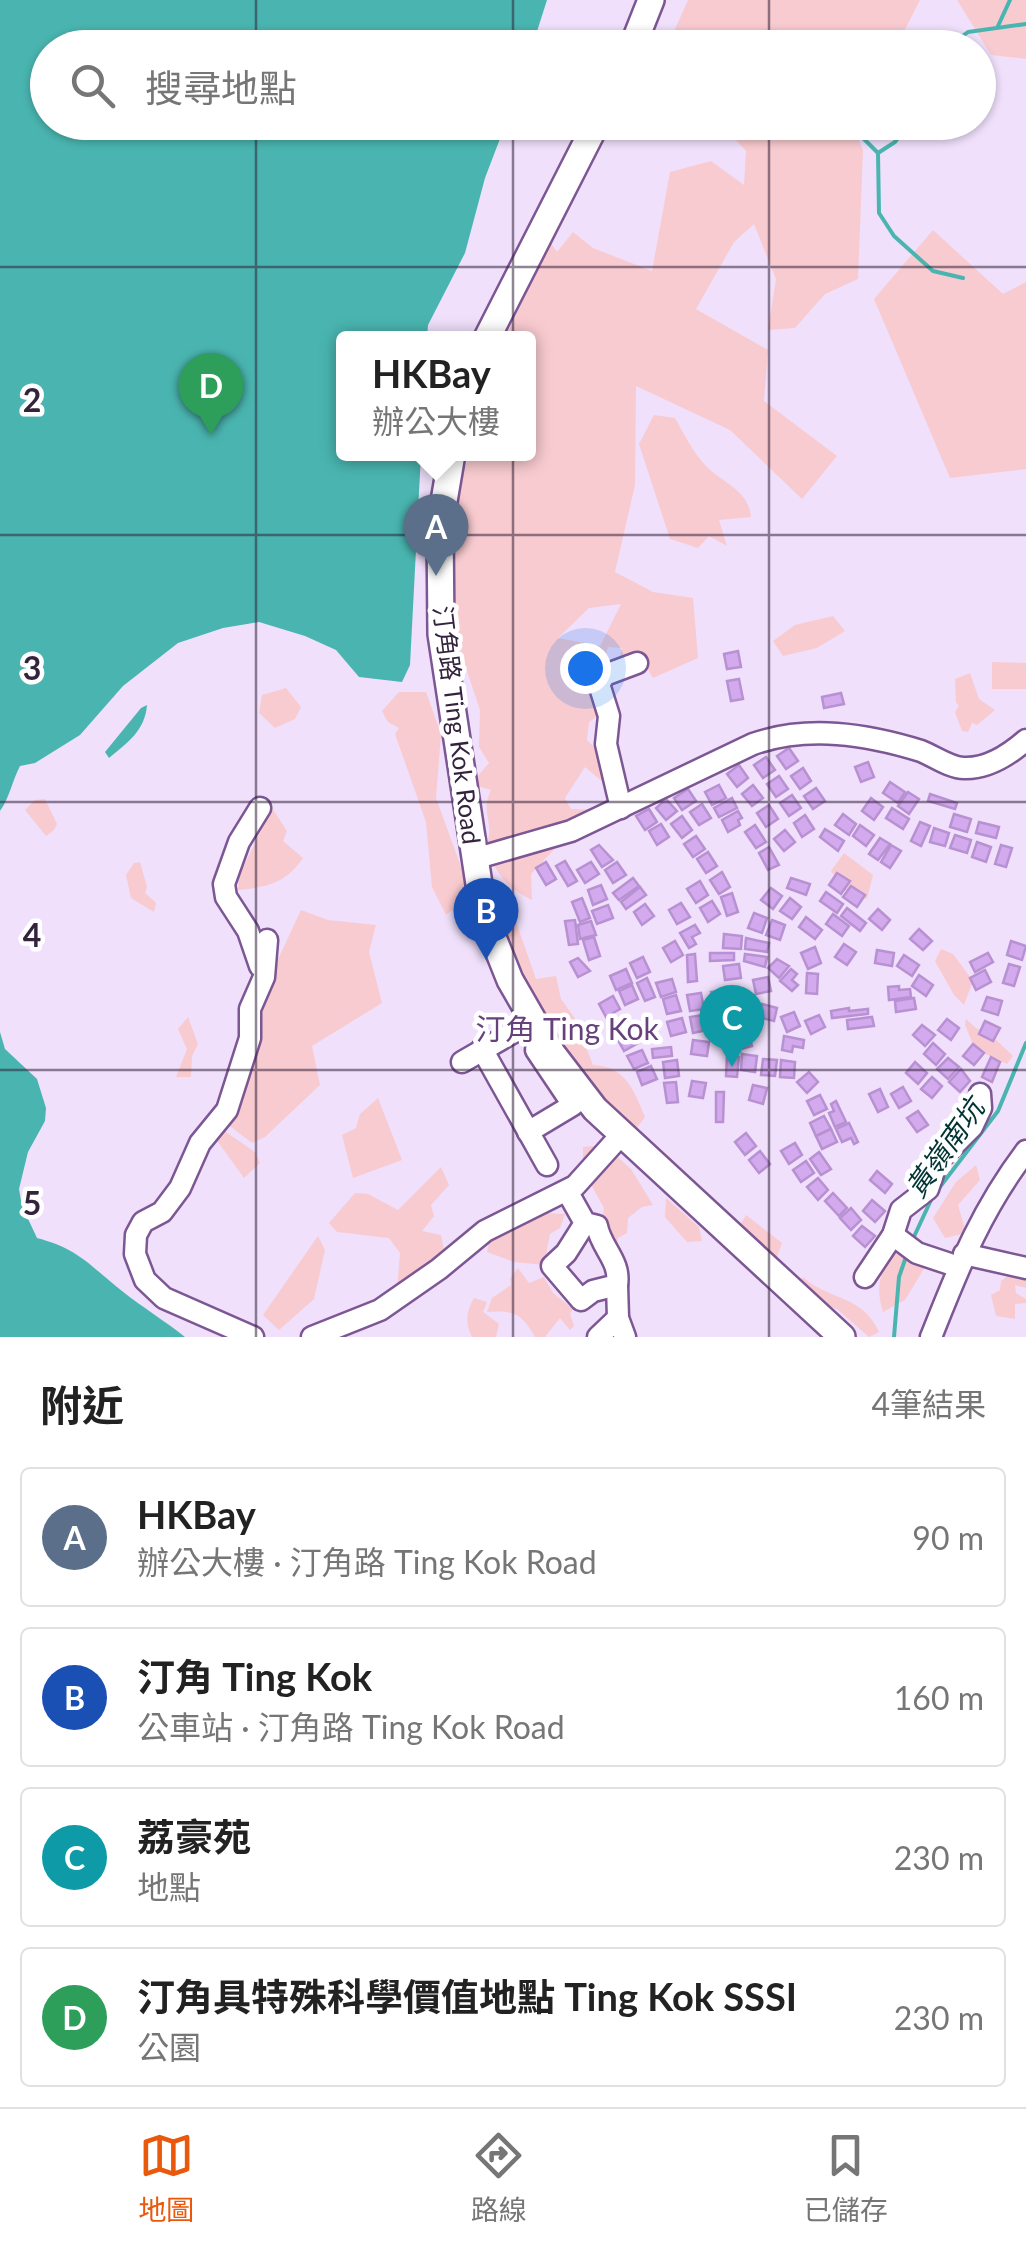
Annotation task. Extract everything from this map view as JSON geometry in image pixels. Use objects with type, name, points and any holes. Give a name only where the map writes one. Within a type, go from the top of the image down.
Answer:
[{"type":"main road","points":[[639,30],[651,0]]},
{"type":"main road","points":[[492,331],[587,140]]},
{"type":"main road","name":"汀角路 Ting Kok Road","points":[[451,461],[440,526],[440,634],[474,859],[490,930],[510,980],[531,1022],[552,1052],[620,1136],[842,1337]]},
{"type":"street","points":[[620,808],[606,744],[609,716],[599,684],[605,675],[637,664]]},
{"type":"street","points":[[474,859],[571,831],[753,744],[797,732],[831,732],[921,752],[962,769],[992,762],[1013,752],[1026,740]]},
{"type":"street","points":[[260,808],[238,842],[224,884],[226,897],[248,931],[264,977]]},
{"type":"street","points":[[252,1337],[164,1298],[145,1280],[135,1254],[136,1235],[143,1222],[162,1212],[180,1188],[200,1143],[227,1110],[250,1038],[250,1009],[264,977],[266,940]]},
{"type":"street","points":[[462,1062],[531,1022],[536,1050],[573,1105],[528,1132]]},
{"type":"street","points":[[482,1049],[547,1166]]},
{"type":"street","points":[[904,1244],[901,1210],[928,1189],[936,1162],[972,1127],[981,1108],[980,1094]]},
{"type":"street","points":[[312,1337],[380,1310],[485,1231],[567,1191],[590,1172],[620,1136]]},
{"type":"street","points":[[931,1337],[995,1193],[1026,1151]]},
{"type":"street","points":[[567,1191],[584,1223],[597,1226],[599,1238],[616,1266],[622,1327],[598,1337]]},
{"type":"street","points":[[584,1223],[566,1253],[544,1271],[580,1300],[593,1291],[617,1285]]},
{"type":"street","points":[[904,1244],[962,1260],[1026,1268]]},
{"type":"street","points":[[865,1277],[904,1244]]},
{"type":"shaded area","points":[[0,0],[547,0],[537,30],[30,30],[30,140],[500,140],[465,253],[428,331],[336,331],[336,461],[421,461],[410,665],[402,682],[359,677],[336,650],[259,622],[223,628],[178,643],[123,686],[80,735],[35,763],[20,766],[0,811]]},
{"type":"shaded area","points":[[688,0],[920,0],[905,30],[675,30]]},
{"type":"shaded area","points":[[957,0],[1026,0],[1026,59],[996,56],[996,30],[976,30]]},
{"type":"shaded area","points":[[736,140],[859,140],[863,150],[858,279],[825,294],[795,328],[768,330],[776,279],[754,224],[734,242],[696,309],[768,350],[764,401],[837,456],[802,499],[730,430],[636,386],[635,485],[615,572],[653,592],[693,598],[698,658],[653,678],[643,661],[625,678],[617,667],[622,648],[608,647],[593,698],[598,716],[589,722],[587,740],[604,757],[603,782],[585,767],[565,798],[571,809],[602,810],[562,841],[531,874],[532,900],[504,879],[485,849],[491,790],[471,784],[489,763],[479,747],[480,710],[457,641],[452,495],[468,461],[536,461],[536,331],[508,331],[526,294],[516,289],[535,255],[546,252],[540,242],[546,236],[557,252],[573,232],[593,248],[652,271],[670,172],[711,161],[744,185],[746,151]],"holes":[[[621,604],[600,646],[558,638],[589,608]]]},
{"type":"shaded area","points":[[933,230],[1003,294],[1026,282],[1026,469],[950,478],[874,299]]},
{"type":"shaded area","points":[[654,415],[675,418],[705,465],[745,500],[751,517],[719,520],[727,546],[709,536],[698,548],[670,539],[639,444]]},
{"type":"shaded area","points":[[833,616],[845,631],[817,648],[783,656],[773,641],[795,625]]},
{"type":"shaded area","points":[[992,662],[1026,663],[1026,689],[992,689]]},
{"type":"shaded area","points":[[970,673],[979,699],[995,710],[977,725],[972,723],[968,732],[962,731],[955,712],[959,706],[955,679]]},
{"type":"shaded area","points":[[286,688],[301,707],[295,719],[275,728],[259,713],[262,695]]},
{"type":"shaded area","points":[[399,692],[426,692],[441,734],[436,798],[465,878],[467,898],[446,915],[432,887],[426,822],[395,734],[399,728],[388,722],[382,711]]},
{"type":"shaded area","points":[[147,705],[139,729],[109,758],[105,752]]},
{"type":"shaded area","points":[[45,799],[57,824],[46,836],[25,810],[35,800]]},
{"type":"shaded area","points":[[272,808],[287,831],[283,841],[303,858],[275,882],[238,890],[239,876]]},
{"type":"shaded area","points":[[844,853],[873,875],[867,899],[848,894],[831,871]]},
{"type":"shaded area","points":[[140,862],[145,893],[156,903],[154,912],[131,898],[126,875],[134,863]]},
{"type":"shaded area","points":[[508,899],[536,979],[556,976],[561,999],[574,1017],[593,1065],[613,1070],[627,1081],[645,1117],[636,1129],[672,1159],[671,1170],[621,1129],[538,1018],[493,918]]},
{"type":"shaded area","points":[[301,910],[328,920],[376,925],[369,952],[382,1003],[312,1046],[320,1085],[265,1137],[252,1143],[226,1123],[254,1011]]},
{"type":"shaded area","points":[[941,949],[953,954],[973,981],[964,1005],[935,961]]},
{"type":"shaded area","points":[[188,1017],[198,1044],[192,1056],[191,1077],[176,1077],[187,1049],[178,1029]]},
{"type":"shaded area","points":[[966,1019],[989,1033],[1013,1056],[1007,1064],[975,1049]]},
{"type":"shaded area","points":[[0,1032],[5,1049],[37,1079],[46,1108],[45,1121],[28,1152],[19,1189],[22,1206],[37,1238],[83,1259],[185,1337],[0,1337]]},
{"type":"shaded area","points":[[378,1098],[402,1160],[353,1178],[342,1135],[356,1128],[360,1114]]},
{"type":"shaded area","points":[[220,1128],[255,1152],[260,1163],[244,1178],[213,1135]]},
{"type":"shaded area","points":[[604,1145],[631,1169],[653,1205],[642,1207],[628,1218],[627,1233],[618,1238],[617,1251],[601,1235],[604,1208],[583,1170],[583,1147]]},
{"type":"shaded area","points":[[976,1165],[980,1180],[958,1205],[966,1233],[945,1238],[933,1218],[956,1182]]},
{"type":"shaded area","points":[[441,1167],[449,1185],[431,1205],[434,1216],[422,1231],[441,1235],[445,1255],[397,1290],[400,1253],[389,1238],[337,1232],[329,1223],[355,1193],[368,1194],[398,1210]]},
{"type":"shaded area","points":[[666,1198],[699,1227],[702,1241],[687,1242],[665,1217]]},
{"type":"shaded area","points":[[512,1211],[565,1214],[560,1228],[550,1234],[544,1265],[514,1262],[487,1252],[491,1232]]},
{"type":"shaded area","points":[[746,1215],[782,1243],[775,1263],[739,1227]]},
{"type":"shaded area","points":[[318,1236],[325,1250],[314,1299],[279,1330],[263,1315]]},
{"type":"shaded area","points":[[896,1243],[928,1262],[905,1300],[883,1312],[881,1276]]},
{"type":"shaded area","points":[[518,1268],[529,1283],[544,1277],[553,1293],[573,1309],[570,1314],[574,1326],[570,1330],[560,1318],[545,1337],[535,1337],[516,1315],[487,1312],[492,1298],[511,1285],[510,1278]]},
{"type":"shaded area","points":[[1013,1272],[1026,1279],[1026,1288],[1015,1285],[1016,1293],[1026,1303],[1015,1304],[1015,1319],[996,1316],[991,1295],[1000,1290],[1001,1281]]},
{"type":"shaded area","points":[[803,1277],[854,1304],[879,1332],[869,1337],[837,1309],[808,1299],[796,1287]]},
{"type":"shaded area","points":[[474,1298],[487,1302],[483,1312],[499,1324],[496,1337],[472,1337],[467,1318]]},
{"type":"building","points":[[738,651],[741,667],[727,669],[724,654]]},
{"type":"building","points":[[739,679],[743,699],[731,701],[727,681]]},
{"type":"building","points":[[841,693],[844,704],[824,708],[822,697]]},
{"type":"building","points":[[789,748],[798,761],[786,769],[777,756]]},
{"type":"building","points":[[766,757],[775,770],[763,778],[754,765]]},
{"type":"building","points":[[868,762],[874,777],[861,782],[855,767]]},
{"type":"building","points":[[739,765],[748,778],[737,787],[727,774]]},
{"type":"building","points":[[803,768],[811,781],[800,789],[791,776]]},
{"type":"building","points":[[779,776],[788,789],[776,797],[767,784]]},
{"type":"building","points":[[890,782],[905,792],[898,803],[883,793]]},
{"type":"building","points":[[719,785],[726,798],[712,805],[705,792]]},
{"type":"building","points":[[753,785],[763,798],[752,806],[742,794]]},
{"type":"building","points":[[816,788],[825,801],[813,809],[804,796]]},
{"type":"building","points":[[688,789],[696,801],[682,810],[674,798]]},
{"type":"building","points":[[908,792],[919,799],[909,814],[898,806]]},
{"type":"building","points":[[930,794],[957,803],[955,809],[928,801]]},
{"type":"building","points":[[792,795],[801,808],[789,816],[780,803]]},
{"type":"building","points":[[732,798],[737,808],[719,817],[714,808]]},
{"type":"building","points":[[871,798],[883,807],[874,820],[862,811]]},
{"type":"building","points":[[666,799],[677,811],[666,820],[656,808]]},
{"type":"building","points":[[702,804],[711,818],[699,825],[690,812]]},
{"type":"building","points":[[769,805],[778,819],[766,827],[757,813]]},
{"type":"building","points":[[892,808],[909,819],[903,829],[886,818]]},
{"type":"building","points":[[649,809],[657,822],[645,830],[636,816]]},
{"type":"building","points":[[738,811],[740,825],[728,832],[722,820]]},
{"type":"building","points":[[843,814],[856,824],[849,835],[835,825]]},
{"type":"building","points":[[954,814],[971,819],[967,832],[950,827]]},
{"type":"building","points":[[805,815],[814,829],[802,837],[794,823]]},
{"type":"building","points":[[682,816],[692,830],[682,838],[671,824]]},
{"type":"building","points":[[920,822],[930,826],[921,846],[911,841]]},
{"type":"building","points":[[979,822],[999,827],[996,838],[976,833]]},
{"type":"building","points":[[661,824],[669,837],[657,845],[649,831]]},
{"type":"building","points":[[755,825],[766,842],[756,848],[745,832]]},
{"type":"building","points":[[860,825],[874,835],[866,846],[853,836]]},
{"type":"building","points":[[934,828],[949,833],[945,846],[930,842]]},
{"type":"building","points":[[825,829],[844,841],[838,851],[820,837]]},
{"type":"building","points":[[785,830],[795,842],[784,851],[774,839]]},
{"type":"building","points":[[955,835],[971,840],[967,853],[950,848]]},
{"type":"building","points":[[696,836],[705,849],[693,857],[684,844]]},
{"type":"building","points":[[880,838],[890,844],[878,860],[869,854]]},
{"type":"building","points":[[977,842],[991,847],[986,862],[972,857]]},
{"type":"building","points":[[599,845],[613,860],[602,867],[591,850]]},
{"type":"building","points":[[891,845],[901,851],[890,868],[881,862]]},
{"type":"building","points":[[1001,845],[1012,848],[1006,867],[995,864]]},
{"type":"building","points":[[769,847],[779,865],[768,870],[759,853]]},
{"type":"building","points":[[708,852],[717,866],[706,873],[697,859]]},
{"type":"building","points":[[565,861],[577,881],[568,886],[556,866]]},
{"type":"building","points":[[546,862],[556,879],[546,885],[536,868]]},
{"type":"building","points":[[591,862],[599,874],[585,883],[577,870]]},
{"type":"building","points":[[617,862],[626,875],[613,883],[605,870]]},
{"type":"building","points":[[722,872],[730,887],[719,894],[710,880]]},
{"type":"building","points":[[837,873],[850,881],[841,894],[829,885]]},
{"type":"building","points":[[633,878],[639,886],[619,900],[613,893]]},
{"type":"building","points":[[791,878],[810,884],[806,895],[787,888]]},
{"type":"building","points":[[700,881],[708,895],[696,903],[687,889]]},
{"type":"building","points":[[601,885],[607,899],[593,905],[588,890]]},
{"type":"building","points":[[851,886],[865,895],[857,907],[843,897]]},
{"type":"building","points":[[640,887],[646,895],[626,909],[621,902]]},
{"type":"building","points":[[771,888],[782,896],[773,909],[761,900]]},
{"type":"building","points":[[826,892],[843,904],[837,913],[820,901]]},
{"type":"building","points":[[732,893],[738,912],[727,916],[721,897]]},
{"type":"building","points":[[582,898],[590,918],[580,922],[572,902]]},
{"type":"building","points":[[790,898],[801,907],[792,919],[780,911]]},
{"type":"building","points":[[712,901],[720,914],[708,922],[700,908]]},
{"type":"building","points":[[681,903],[690,917],[677,924],[669,910]]},
{"type":"building","points":[[645,904],[654,916],[642,925],[634,912]]},
{"type":"building","points":[[608,905],[613,918],[597,924],[592,911]]},
{"type":"building","points":[[847,908],[866,923],[860,931],[841,916]]},
{"type":"building","points":[[878,909],[890,920],[882,930],[869,919]]},
{"type":"building","points":[[754,913],[767,918],[762,933],[748,928]]},
{"type":"building","points":[[833,914],[849,926],[842,936],[826,924]]},
{"type":"building","points":[[806,917],[822,930],[815,939],[799,927]]},
{"type":"building","points":[[575,920],[578,944],[569,945],[565,921]]},
{"type":"building","points":[[772,920],[785,925],[780,940],[766,935]]},
{"type":"building","points":[[591,921],[596,935],[580,939],[578,925]]},
{"type":"building","points":[[695,925],[700,933],[692,937],[696,944],[689,948],[680,933]]},
{"type":"building","points":[[919,929],[932,941],[923,950],[910,939]]},
{"type":"building","points":[[724,934],[742,936],[741,949],[723,948]]},
{"type":"building","points":[[594,937],[600,956],[589,960],[583,940]]},
{"type":"building","points":[[746,938],[769,943],[767,952],[745,949]]},
{"type":"building","points":[[675,941],[683,955],[671,962],[663,948]]},
{"type":"building","points":[[1011,941],[1026,946],[1022,960],[1007,955]]},
{"type":"building","points":[[844,944],[856,952],[847,965],[835,957]]},
{"type":"building","points":[[815,947],[821,963],[808,969],[801,953]]},
{"type":"building","points":[[877,950],[894,953],[892,966],[875,963]]},
{"type":"building","points":[[710,953],[734,953],[734,960],[710,961]]},
{"type":"building","points":[[988,953],[993,962],[975,972],[970,962]]},
{"type":"building","points":[[695,954],[697,981],[688,982],[687,955]]},
{"type":"building","points":[[745,954],[767,957],[765,967],[744,961]]},
{"type":"building","points":[[904,955],[919,965],[912,976],[897,966]]},
{"type":"building","points":[[643,957],[650,972],[637,978],[630,963]]},
{"type":"building","points":[[578,958],[590,971],[578,977],[570,962]]},
{"type":"building","points":[[777,959],[789,966],[779,978],[768,968]]},
{"type":"building","points":[[739,964],[741,978],[725,980],[723,966]]},
{"type":"building","points":[[1009,964],[1020,967],[1014,986],[1003,983]]},
{"type":"building","points":[[626,969],[632,983],[616,990],[610,976]]},
{"type":"building","points":[[791,969],[797,974],[792,980],[798,985],[792,991],[780,981]]},
{"type":"building","points":[[985,970],[991,982],[976,990],[970,978]]},
{"type":"building","points":[[807,973],[818,974],[817,994],[806,993]]},
{"type":"building","points":[[919,975],[933,985],[926,996],[912,986]]},
{"type":"building","points":[[768,977],[771,991],[756,994],[753,980]]},
{"type":"building","points":[[647,978],[655,997],[645,1001],[637,983]]},
{"type":"building","points":[[672,979],[676,992],[661,997],[656,983]]},
{"type":"building","points":[[632,985],[638,999],[625,1005],[619,991]]},
{"type":"building","points":[[899,986],[899,990],[910,989],[911,997],[889,1000],[888,987]]},
{"type":"building","points":[[743,989],[745,1003],[729,1006],[727,992]]},
{"type":"building","points":[[724,990],[727,1007],[714,1009],[711,992]]},
{"type":"building","points":[[701,993],[704,1009],[690,1011],[687,995]]},
{"type":"building","points":[[676,995],[681,1011],[667,1014],[663,999]]},
{"type":"building","points":[[613,996],[620,1009],[606,1017],[599,1004]]},
{"type":"building","points":[[987,997],[1002,1001],[998,1015],[982,1010]]},
{"type":"building","points":[[914,998],[916,1009],[896,1012],[895,1001]]},
{"type":"building","points":[[762,1004],[777,1008],[774,1021],[758,1017]]},
{"type":"building","points":[[868,1009],[868,1014],[832,1018],[831,1011]]},
{"type":"building","points":[[794,1012],[800,1026],[787,1032],[781,1017]]},
{"type":"building","points":[[746,1013],[749,1027],[733,1030],[730,1015]]},
{"type":"building","points":[[625,1015],[632,1025],[616,1035],[610,1024]]},
{"type":"building","points":[[704,1015],[707,1030],[693,1033],[690,1017]]},
{"type":"building","points":[[728,1015],[730,1031],[716,1033],[714,1017]]},
{"type":"building","points":[[819,1015],[825,1027],[811,1034],[805,1021]]},
{"type":"building","points":[[872,1017],[874,1026],[848,1029],[847,1020]]},
{"type":"building","points":[[682,1018],[686,1032],[671,1036],[667,1022]]},
{"type":"building","points":[[947,1019],[959,1028],[951,1040],[938,1030]]},
{"type":"building","points":[[985,1021],[1000,1028],[993,1041],[979,1034]]},
{"type":"building","points":[[922,1025],[935,1035],[925,1046],[913,1035]]},
{"type":"building","points":[[634,1031],[640,1042],[624,1051],[618,1040]]},
{"type":"building","points":[[749,1035],[752,1046],[732,1051],[729,1040]]},
{"type":"building","points":[[784,1036],[804,1040],[803,1048],[782,1050]]},
{"type":"building","points":[[693,1040],[709,1042],[707,1056],[691,1054]]},
{"type":"building","points":[[933,1043],[945,1054],[936,1065],[924,1054]]},
{"type":"building","points":[[973,1044],[984,1053],[974,1065],[963,1056]]},
{"type":"building","points":[[671,1047],[672,1056],[653,1058],[652,1049]]},
{"type":"building","points":[[642,1050],[648,1063],[634,1069],[627,1056]]},
{"type":"building","points":[[742,1054],[757,1056],[755,1072],[741,1070]]},
{"type":"building","points":[[727,1056],[739,1057],[737,1077],[726,1076]]},
{"type":"building","points":[[991,1057],[1000,1062],[992,1082],[982,1077]]},
{"type":"building","points":[[948,1058],[959,1067],[948,1079],[937,1069]]},
{"type":"building","points":[[763,1059],[777,1060],[775,1076],[761,1075]]},
{"type":"building","points":[[677,1060],[679,1076],[665,1078],[663,1062]]},
{"type":"building","points":[[781,1060],[795,1062],[794,1078],[780,1077]]},
{"type":"building","points":[[915,1062],[927,1073],[918,1084],[906,1073]]},
{"type":"building","points":[[651,1066],[657,1079],[642,1085],[637,1072]]},
{"type":"building","points":[[961,1069],[970,1081],[960,1092],[949,1082]]},
{"type":"building","points":[[809,1072],[818,1082],[807,1093],[797,1082]]},
{"type":"building","points":[[932,1077],[942,1086],[932,1098],[921,1089]]},
{"type":"building","points":[[692,1081],[706,1083],[703,1098],[689,1096]]},
{"type":"building","points":[[676,1082],[678,1102],[667,1103],[664,1083]]},
{"type":"building","points":[[753,1085],[767,1088],[763,1104],[749,1100]]},
{"type":"building","points":[[903,1087],[911,1101],[899,1108],[891,1094]]},
{"type":"building","points":[[880,1089],[888,1107],[878,1112],[869,1094]]},
{"type":"building","points":[[716,1092],[724,1092],[723,1122],[716,1122]]},
{"type":"building","points":[[820,1095],[827,1109],[814,1115],[807,1101]]},
{"type":"building","points":[[836,1101],[846,1122],[835,1127],[829,1113],[834,1111],[831,1104]]},
{"type":"building","points":[[918,1111],[928,1125],[917,1132],[907,1118]]},
{"type":"building","points":[[824,1116],[831,1129],[816,1136],[810,1123]]},
{"type":"building","points":[[849,1123],[858,1142],[854,1144],[851,1138],[842,1142],[836,1129]]},
{"type":"building","points":[[831,1129],[837,1142],[822,1149],[816,1136]]},
{"type":"building","points":[[746,1133],[756,1146],[745,1155],[735,1142]]},
{"type":"building","points":[[795,1143],[802,1155],[789,1164],[781,1151]]},
{"type":"building","points":[[760,1151],[770,1164],[759,1173],[749,1160]]},
{"type":"building","points":[[819,1152],[831,1169],[821,1175],[810,1159]]},
{"type":"building","points":[[806,1161],[814,1173],[801,1182],[793,1170]]},
{"type":"building","points":[[877,1171],[892,1184],[885,1193],[870,1180]]},
{"type":"building","points":[[818,1178],[828,1190],[818,1200],[807,1187]]},
{"type":"building","points":[[833,1193],[847,1208],[839,1216],[825,1201]]},
{"type":"building","points":[[872,1200],[885,1211],[875,1222],[863,1211]]},
{"type":"building","points":[[851,1208],[861,1220],[851,1230],[840,1218]]},
{"type":"building","points":[[862,1226],[875,1236],[865,1247],[853,1236]]},
{"type":"waterway","points":[[998,26],[1010,0]]},
{"type":"waterway","points":[[982,30],[1026,24]]},
{"type":"waterway","points":[[865,140],[878,153],[896,140]]},
{"type":"waterway","points":[[878,153],[879,213],[894,236],[933,271],[963,278]]},
{"type":"waterway","name":"黃嶺南坑","points":[[936,1192],[998,1111],[1026,1043]]},
{"type":"waterway","name":"黃嶺南坑","points":[[912,1241],[931,1200]]},
{"type":"waterway","name":"黃嶺南坑","points":[[894,1337],[899,1277],[907,1254]]},
{"type":"place","name":"汀角具特殊科學價值地點 Ting Kok SSSI","points":[[211,435]]},
{"type":"place","name":"HKBay","points":[[436,576]]},
{"type":"place","name":"汀角 Ting Kok","points":[[486,960]]},
{"type":"place","name":"荔豪苑","points":[[732,1067]]},
{"type":"district","name":"汀角 Ting Kok","points":[[567,1030]]}]
